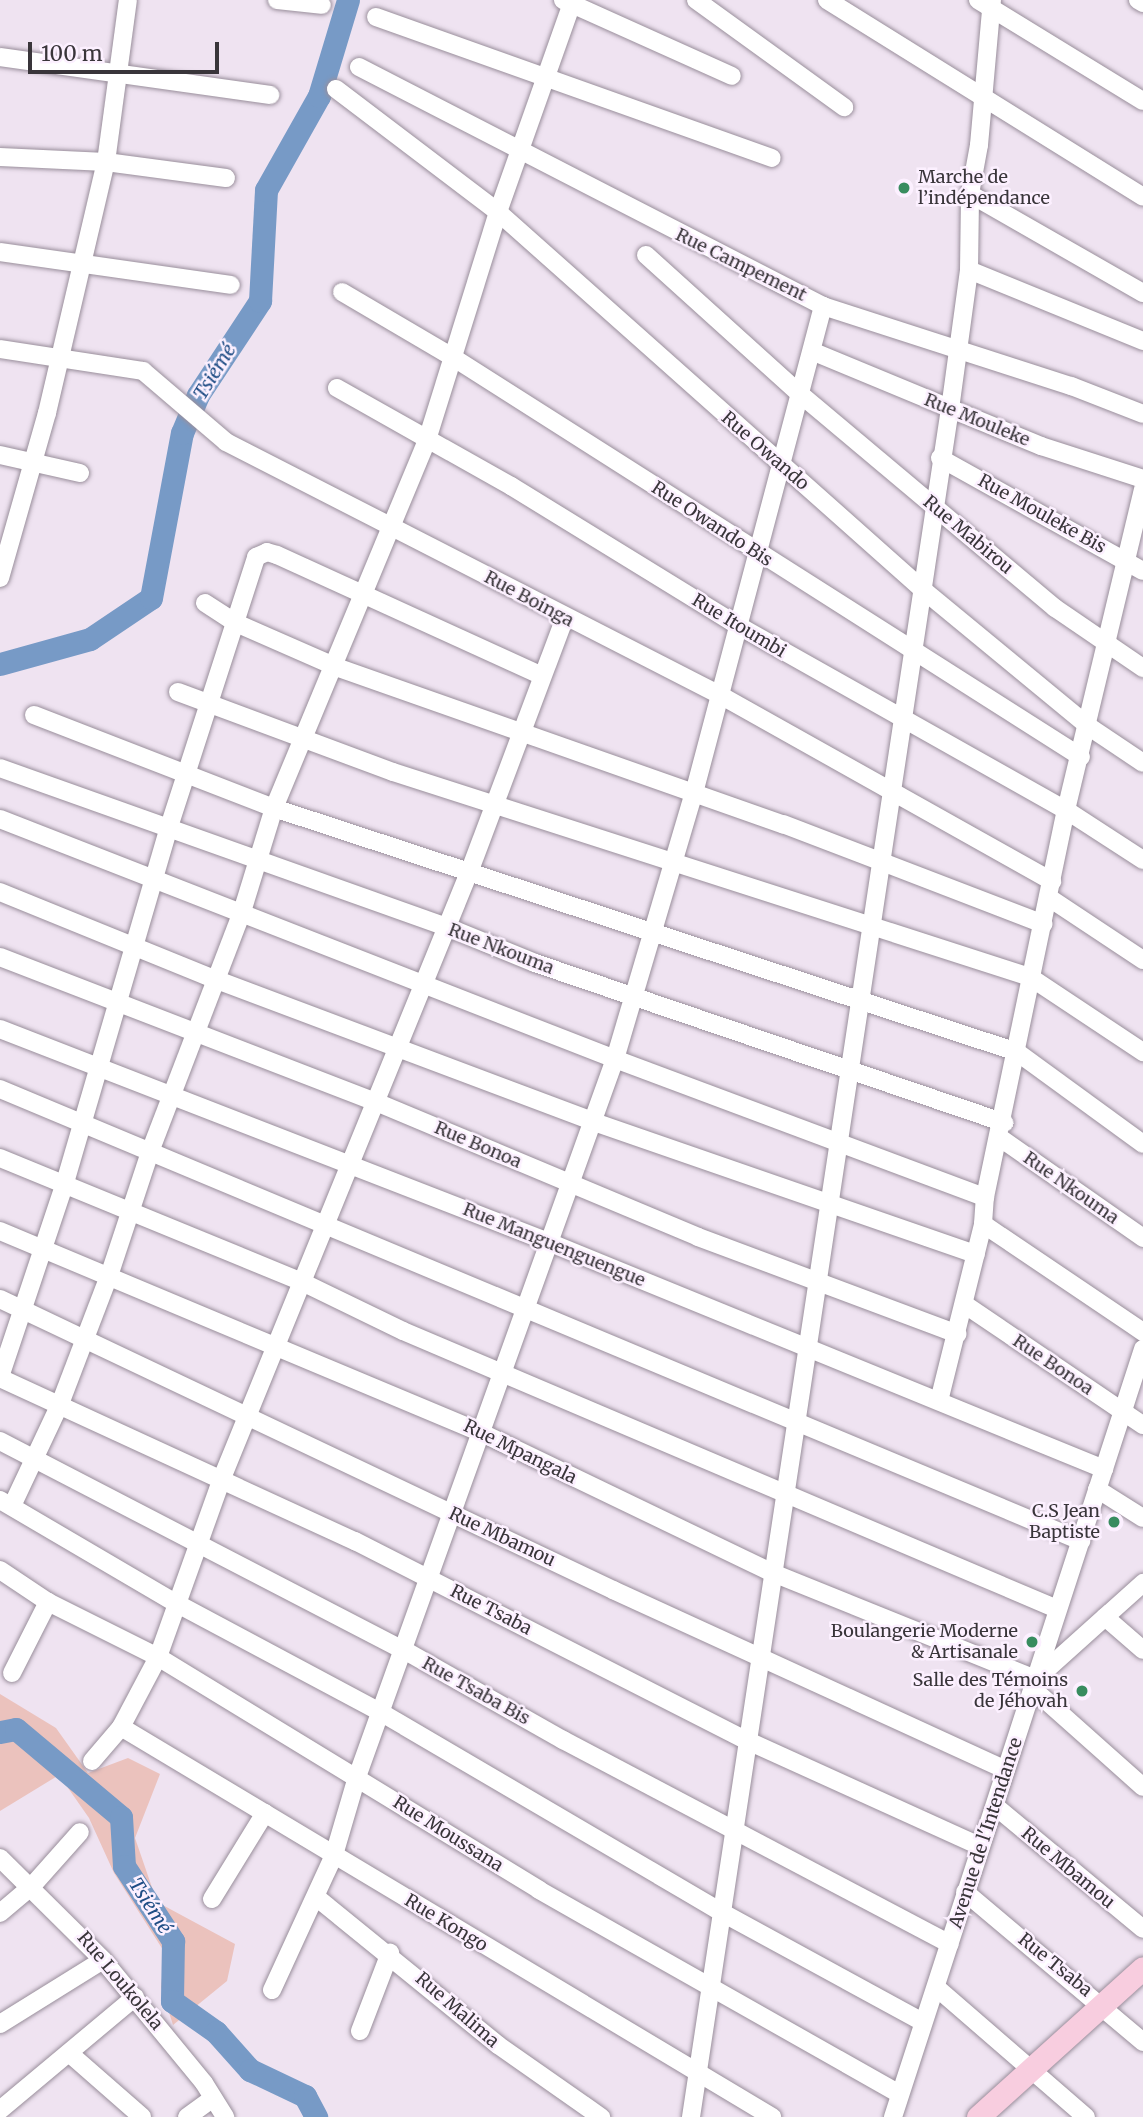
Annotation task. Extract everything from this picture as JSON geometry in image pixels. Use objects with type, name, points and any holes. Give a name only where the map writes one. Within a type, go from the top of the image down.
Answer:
[{"type":"main road","points":[[978,2117],[1143,1968]]},
{"type":"street","points":[[0,578],[6,537],[32,461],[61,358],[106,162],[116,72],[128,0]]},
{"type":"street","points":[[276,0],[322,5]]},
{"type":"street","points":[[696,0],[844,107]]},
{"type":"street","points":[[827,0],[983,100],[1143,197]]},
{"type":"street","points":[[1138,0],[1143,3]]},
{"type":"street","points":[[732,76],[570,1],[522,155],[498,212],[427,440],[389,526],[336,667],[274,808],[241,915],[170,1096],[109,1276],[60,1404],[36,1460],[5,1507],[174,1602],[382,1713],[721,1912],[923,2022]]},
{"type":"street","points":[[691,2117],[700,2077],[721,1912],[799,1420],[819,1282],[827,1201],[872,928],[909,651],[922,589],[940,458],[950,409],[969,270],[970,194],[983,100],[987,3]]},
{"type":"street","points":[[987,3],[1143,102]]},
{"type":"street","points":[[376,17],[547,75],[772,158]]},
{"type":"street","points":[[0,57],[270,94]]},
{"type":"street","name":"Rue Campement","points":[[359,67],[522,155],[823,306],[957,349],[1143,414]]},
{"type":"street","name":"Rue Owando","points":[[336,89],[498,212],[922,589],[1087,726],[1143,763]]},
{"type":"street","points":[[0,157],[106,162],[226,178]]},
{"type":"street","points":[[970,194],[1143,293]]},
{"type":"street","points":[[0,252],[231,285]]},
{"type":"street","name":"Rue Mabirou","points":[[646,255],[800,394],[1055,608],[1143,668]]},
{"type":"street","points":[[969,270],[1143,341]]},
{"type":"street","name":"Rue Owando Bis","points":[[342,292],[454,358],[909,651],[1081,757]]},
{"type":"street","points":[[272,1990],[334,1855],[357,1777],[482,1433],[546,1241],[594,1122],[615,1059],[694,793],[781,463],[814,352],[823,306]]},
{"type":"street","name":"Rue Boinga","points":[[0,349],[143,371],[205,427],[226,442],[720,695],[889,790],[1050,889],[1143,960]]},
{"type":"street","name":"Rue Mouleke","points":[[814,352],[950,409],[1143,479]]},
{"type":"street","name":"Rue Itoumbi","points":[[337,388],[738,626],[1066,810],[1143,860]]},
{"type":"street","points":[[0,455],[80,473]]},
{"type":"street","name":"Rue Mouleke Bis","points":[[940,458],[1143,572]]},
{"type":"street","points":[[939,1401],[983,1224],[985,1197],[1002,1130],[1030,977],[1066,810],[1081,757],[1124,559],[1143,489]]},
{"type":"street","points":[[0,1378],[20,1308],[64,1186],[83,1123],[96,1066],[168,830],[256,557],[261,553],[277,555],[361,597],[540,675]]},
{"type":"street","points":[[205,603],[236,623],[336,667],[520,729],[1043,924]]},
{"type":"street","points":[[92,1761],[121,1727],[158,1657],[174,1602],[222,1478],[470,870],[540,675],[565,617]]},
{"type":"street","points":[[178,692],[209,707],[495,804],[1030,977],[1143,1052]]},
{"type":"street","points":[[34,715],[274,808],[470,870],[652,934],[1017,1052],[1143,1143]]},
{"type":"street","name":"Rue Nkouma","points":[[0,768],[168,830],[447,927],[632,997],[850,1072],[1002,1130],[1143,1238]]},
{"type":"street","points":[[0,819],[615,1059],[985,1197]]},
{"type":"street","points":[[0,892],[134,944],[217,980],[594,1122],[975,1254]]},
{"type":"street","name":"Rue Bonoa","points":[[0,957],[376,1102],[568,1183],[957,1335]]},
{"type":"street","name":"Rue Manguenguengue","points":[[0,1029],[546,1241],[1104,1469]]},
{"type":"street","points":[[0,1089],[151,1149],[324,1227],[799,1420],[1081,1541]]},
{"type":"street","points":[[0,1158],[302,1282],[501,1373],[1057,1609]]},
{"type":"street","points":[[983,1224],[1143,1332]]},
{"type":"street","name":"Rue Mpangala","points":[[0,1231],[482,1433],[773,1573],[1035,1684],[1143,1787]]},
{"type":"street","name":"Rue Mbamou","points":[[0,1299],[761,1659],[1006,1770]]},
{"type":"street","name":"Rue Bonoa","points":[[964,1304],[1143,1425]]},
{"type":"street","name":"Avenue de l'Intendance","points":[[893,2117],[923,2022],[937,1988],[979,1846],[995,1806],[1143,1349]]},
{"type":"street","name":"Rue Tsaba","points":[[0,1378],[222,1478],[429,1579],[748,1741],[979,1846]]},
{"type":"street","name":"Rue Tsaba Bis","points":[[0,1441],[404,1650],[950,1944]]},
{"type":"street","points":[[1097,1489],[1143,1518]]},
{"type":"street","name":"Rue Moussana","points":[[0,1570],[48,1602],[158,1657],[710,1990],[899,2094]]},
{"type":"street","points":[[1035,1684],[1143,1583]]},
{"type":"street","points":[[12,1673],[48,1602]]},
{"type":"street","points":[[1105,1617],[1143,1650]]},
{"type":"street","name":"Rue Kongo","points":[[121,1727],[700,2077],[772,2117]]},
{"type":"street","name":"Rue Mbamou","points":[[995,1806],[1143,1929]]},
{"type":"street","points":[[212,1899],[265,1813]]},
{"type":"street","points":[[0,1913],[32,1886],[80,1832]]},
{"type":"street","name":"Rue Loukolela","points":[[0,1858],[32,1886],[103,1960],[135,1997],[225,2117]]},
{"type":"street","name":"Rue Tsaba","points":[[965,1892],[1102,2004],[1143,2042]]},
{"type":"street","name":"Rue Malima","points":[[316,1897],[390,1953],[498,2045],[601,2117]]},
{"type":"street","points":[[360,2031],[390,1953]]},
{"type":"street","points":[[0,2024],[103,1960]]},
{"type":"street","points":[[937,1988],[1086,2117]]},
{"type":"street","points":[[0,2110],[135,1997]]},
{"type":"street","points":[[69,2053],[142,2117]]},
{"type":"street","points":[[187,2117],[213,2098]]},
{"type":"shaded area","points":[[0,1694],[56,1728],[88,1773],[128,1758],[160,1774],[135,1838],[157,1902],[235,1944],[227,1981],[173,2025],[161,1987],[165,1953],[114,1873],[89,1818],[59,1775],[0,1811]]},
{"type":"waterway","name":"Tsiémé","points":[[0,664],[90,639],[151,598],[182,433],[198,395],[260,301],[266,190],[319,96],[348,0]]},
{"type":"waterway","name":"Tsiémé","points":[[0,1732],[16,1729],[121,1817],[124,1866],[173,1941],[172,2001],[216,2032],[250,2070],[305,2096],[316,2117]]},
{"type":"place","name":"Marche de l’indépendance","points":[[904,188]]},
{"type":"place","name":"C.S Jean Baptiste","points":[[1114,1522]]},
{"type":"place","name":"Boulangerie Moderne & Artisanale","points":[[1032,1642]]},
{"type":"place","name":"Salle des Témoins de Jéhovah","points":[[1082,1691]]}]
